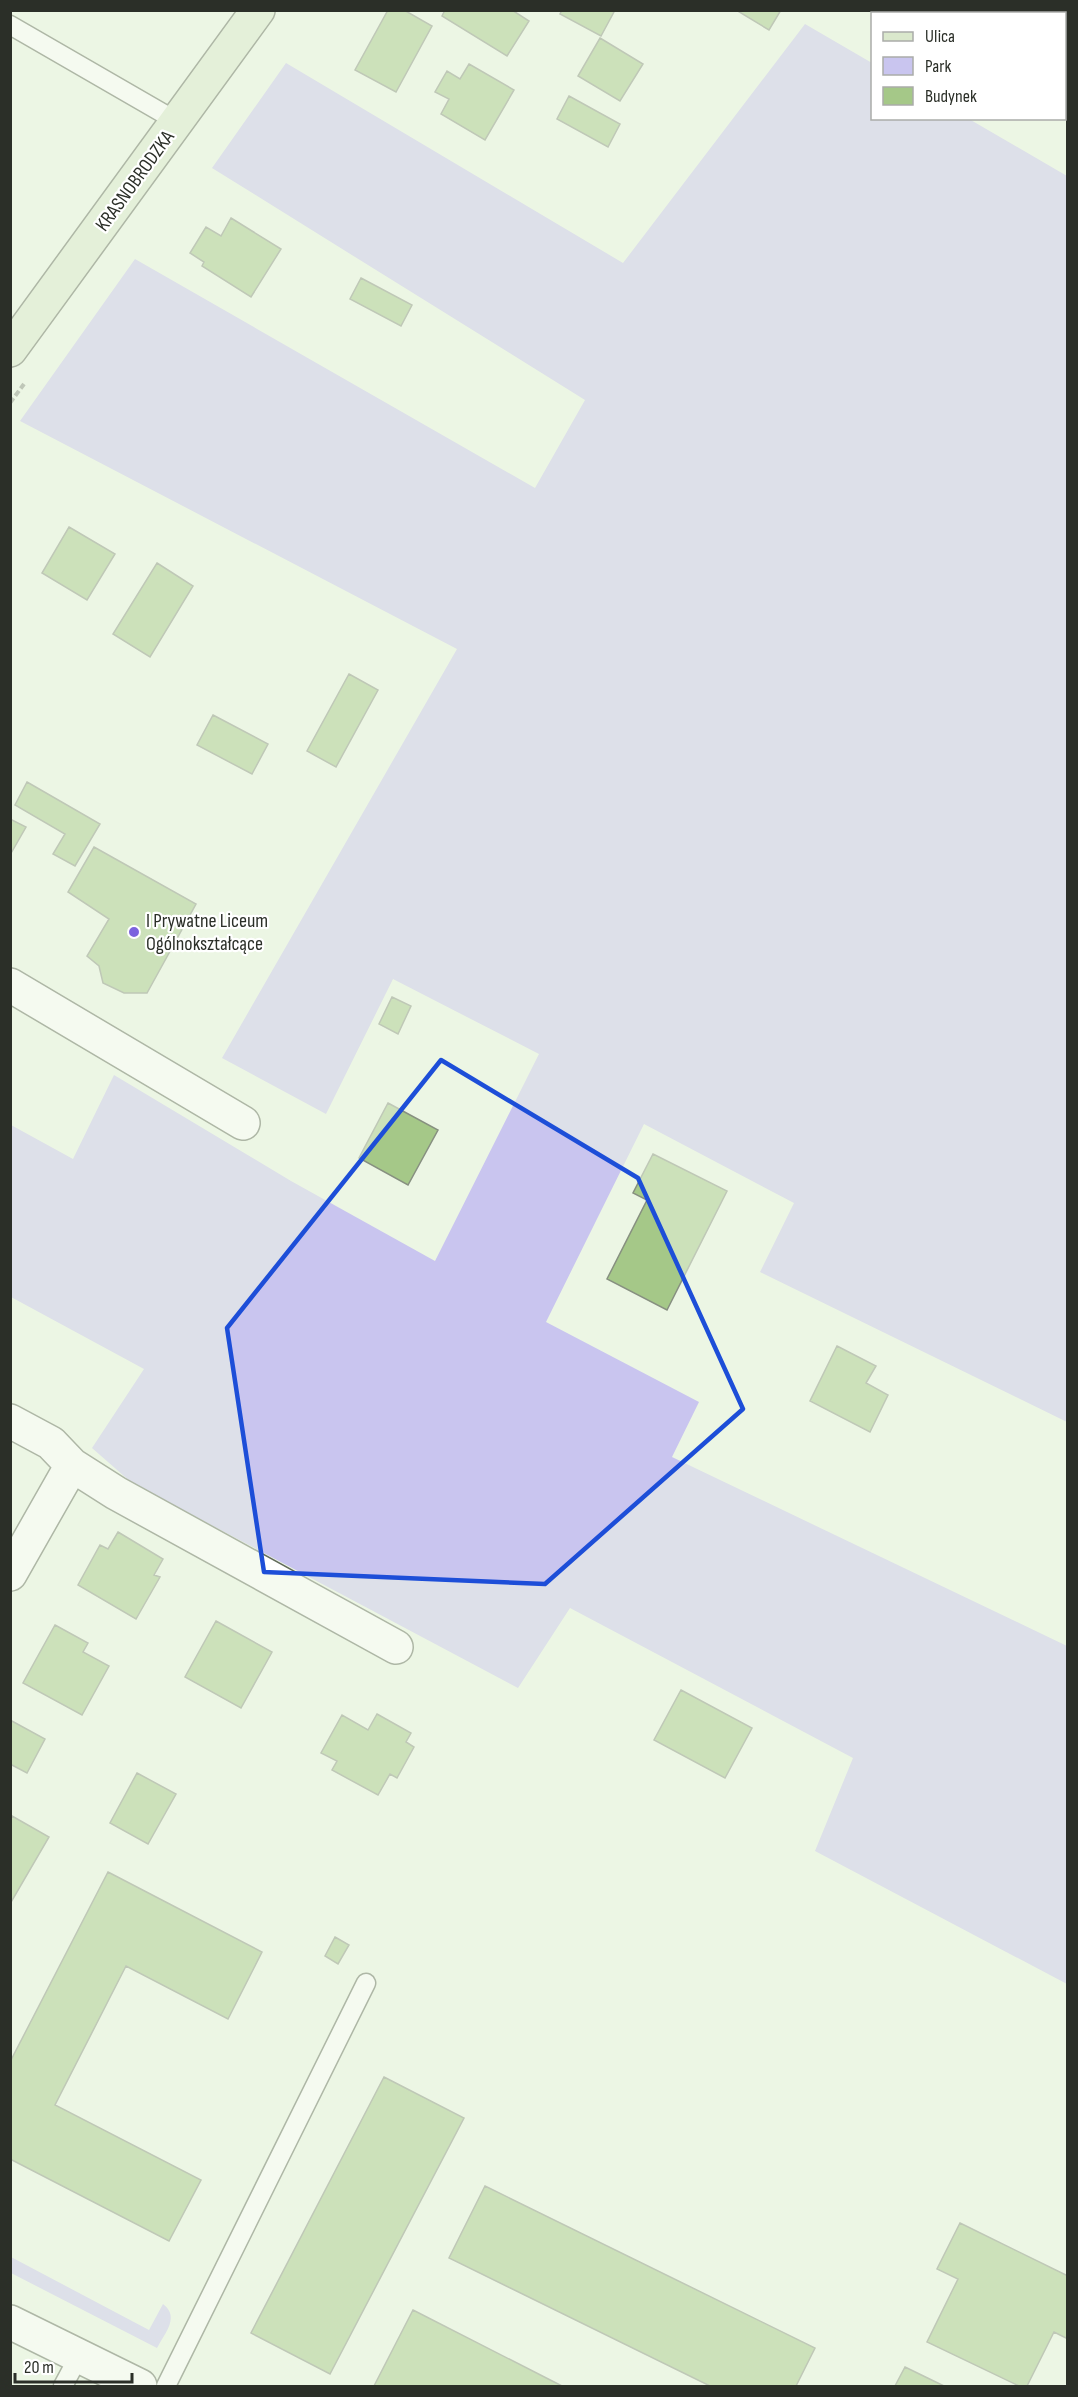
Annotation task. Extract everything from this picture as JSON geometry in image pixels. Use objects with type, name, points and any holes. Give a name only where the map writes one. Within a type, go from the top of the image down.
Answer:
[{"type":"street","name":"KRASNOBRODZKA","points":[[10,350],[258,10]]},
{"type":"street","points":[[10,985],[243,1123]]},
{"type":"street","points":[[10,1420],[51,1443],[72,1465],[116,1493],[396,1647]]},
{"type":"street","points":[[10,1574],[72,1465]]},
{"type":"street","points":[[10,2322],[140,2386]]},
{"type":"lane","points":[[10,25],[178,122]]},
{"type":"lane","points":[[166,2386],[366,1983]]},
{"type":"lane","points":[[63,2386],[80,2356]]},
{"type":"highlighted area","points":[[441,1060],[638,1178],[743,1409],[545,1584],[264,1572],[227,1328]]},
{"type":"green space","points":[[805,24],[871,62],[871,120],[971,120],[1067,176],[1067,1422],[760,1272],[794,1203],[644,1124],[546,1322],[699,1402],[672,1457],[1067,1646],[1067,1984],[815,1851],[853,1758],[570,1608],[518,1688],[132,1483],[92,1448],[144,1369],[11,1297],[11,1125],[73,1159],[114,1075],[291,1181],[435,1261],[539,1054],[393,979],[326,1114],[222,1058],[457,649],[20,421],[135,259],[535,488],[585,400],[212,168],[286,63],[623,263]]},
{"type":"green space","points":[[11,2257],[149,2330],[163,2304],[168,2309],[171,2320],[167,2331],[157,2348],[11,2273]]},
{"type":"building","points":[[388,10],[404,10],[432,26],[396,92],[355,70]]},
{"type":"building","points":[[445,10],[512,10],[529,21],[507,56],[442,16]]},
{"type":"building","points":[[562,10],[615,10],[601,36],[560,14]]},
{"type":"building","points":[[736,10],[781,10],[769,30]]},
{"type":"building","points":[[1020,10],[1060,10],[1059,12],[1019,12]]},
{"type":"building","points":[[1068,32],[1068,108],[1066,107],[1066,34]]},
{"type":"building","points":[[600,38],[643,64],[620,101],[578,76]]},
{"type":"building","points":[[469,64],[514,90],[485,140],[441,114],[449,99],[435,92],[447,71],[460,79]]},
{"type":"building","points":[[569,96],[620,124],[608,147],[557,119]]},
{"type":"building","points":[[231,218],[281,249],[251,297],[202,266],[204,262],[190,253],[206,227],[221,236]]},
{"type":"building","points":[[361,278],[412,305],[401,326],[350,299]]},
{"type":"building","points":[[69,527],[115,554],[87,600],[42,573]]},
{"type":"building","points":[[157,563],[193,586],[150,657],[113,634]]},
{"type":"building","points":[[349,674],[378,690],[336,767],[307,751]]},
{"type":"building","points":[[213,715],[268,744],[252,774],[197,745]]},
{"type":"building","points":[[27,782],[100,824],[75,866],[53,854],[65,834],[15,805]]},
{"type":"building","points":[[10,819],[26,827],[10,855]]},
{"type":"building","points":[[94,847],[196,904],[147,993],[124,993],[103,983],[99,966],[87,956],[109,919],[68,892]]},
{"type":"building","points":[[392,997],[411,1006],[398,1034],[379,1024]]},
{"type":"building","points":[[388,1103],[438,1130],[408,1185],[359,1158]]},
{"type":"building","points":[[653,1154],[727,1191],[667,1310],[607,1279],[647,1200],[633,1193]]},
{"type":"building","points":[[837,1346],[876,1366],[866,1383],[888,1395],[870,1432],[810,1401]]},
{"type":"building","points":[[118,1532],[163,1559],[154,1575],[160,1577],[136,1619],[78,1585],[100,1545],[108,1549]]},
{"type":"building","points":[[216,1621],[272,1652],[241,1708],[185,1677]]},
{"type":"building","points":[[55,1625],[88,1643],[83,1652],[109,1666],[82,1715],[23,1683]]},
{"type":"building","points":[[681,1690],[752,1728],[725,1778],[654,1740]]},
{"type":"building","points":[[377,1714],[411,1733],[406,1742],[414,1747],[397,1778],[390,1774],[378,1795],[332,1770],[337,1761],[321,1753],[342,1715],[368,1730]]},
{"type":"building","points":[[10,1720],[45,1739],[27,1773],[10,1764]]},
{"type":"building","points":[[137,1773],[176,1794],[148,1844],[110,1823]]},
{"type":"building","points":[[12,1816],[49,1837],[10,1904],[10,1819]]},
{"type":"building","points":[[108,1872],[262,1952],[228,2019],[126,1966],[55,2105],[201,2180],[169,2241],[10,2159],[10,2062]]},
{"type":"building","points":[[335,1937],[349,1945],[338,1964],[325,1956]]},
{"type":"building","points":[[384,2077],[464,2118],[330,2374],[251,2333]]},
{"type":"building","points":[[485,2186],[815,2348],[796,2386],[710,2386],[449,2258]]},
{"type":"building","points":[[960,2223],[1068,2276],[1068,2339],[1054,2332],[1027,2386],[1019,2386],[927,2342],[958,2279],[937,2269]]},
{"type":"building","points":[[413,2310],[562,2386],[374,2386]]},
{"type":"building","points":[[905,2367],[944,2386],[895,2386]]},
{"type":"place","name":"I Prywatne Liceum Ogólnokształcące","points":[[134,932]]}]
